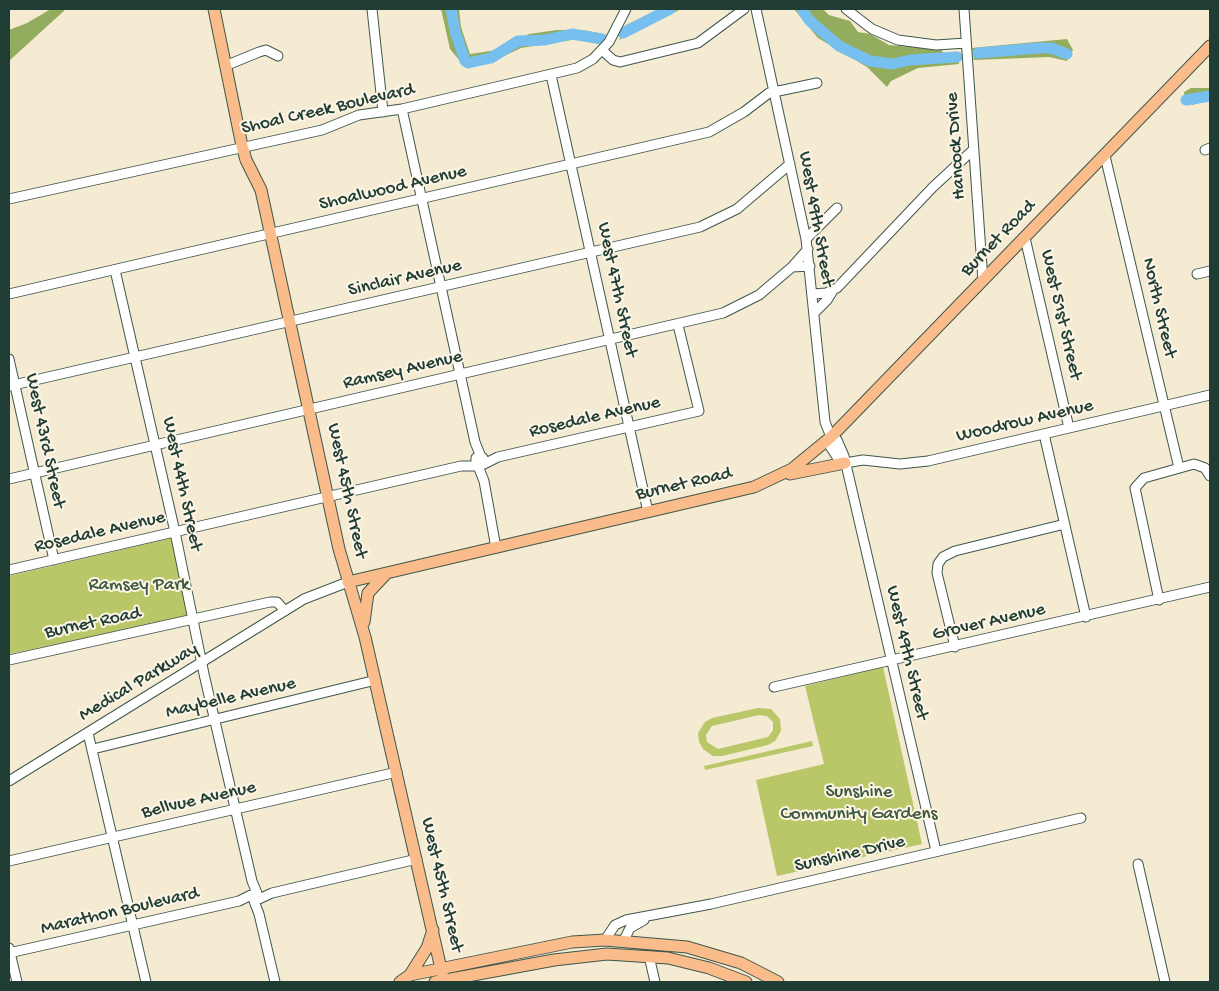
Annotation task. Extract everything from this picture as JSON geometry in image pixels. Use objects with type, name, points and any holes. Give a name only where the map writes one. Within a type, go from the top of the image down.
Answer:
[{"type":"main road","name":"West 45th Street","points":[[214,9],[242,146],[246,160],[261,190],[272,234],[328,496],[348,582],[376,680],[433,928],[442,969],[441,982]]},
{"type":"main road","name":"Burnet Road","points":[[348,582],[386,575],[754,487],[780,476],[803,462],[831,437],[1210,46]]},
{"type":"main road","points":[[780,476],[845,463]]},
{"type":"main road","points":[[364,634],[366,599],[371,589],[386,575]]},
{"type":"main road","points":[[405,979],[427,948],[433,928]]},
{"type":"main road","points":[[405,979],[442,969],[572,942],[624,940],[687,947],[740,963],[778,982]]},
{"type":"main road","points":[[606,954],[624,940]]},
{"type":"main road","points":[[441,982],[554,960],[606,954],[668,958],[719,972],[746,982]]},
{"type":"main road","points":[[719,972],[724,958]]},
{"type":"street","points":[[372,9],[383,112]]},
{"type":"street","name":"Shoal Creek Boulevard","points":[[9,199],[242,146],[322,130],[348,118],[402,109],[551,75],[585,64],[602,50],[615,34],[624,9]]},
{"type":"street","points":[[602,50],[614,60],[620,62],[698,43],[744,9]]},
{"type":"street","name":"West 49th Street","points":[[756,9],[808,249],[825,422],[831,437],[838,440],[845,463],[936,851]]},
{"type":"street","points":[[847,9],[872,29],[898,40],[936,45],[966,43]]},
{"type":"street","name":"Hancock Drive","points":[[964,9],[983,281]]},
{"type":"street","points":[[225,66],[266,50],[278,56]]},
{"type":"street","name":"West 47th Street","points":[[551,75],[592,252],[648,512]]},
{"type":"street","name":"Shoalwood Avenue","points":[[9,294],[423,200],[709,132],[744,112],[769,93],[817,83]]},
{"type":"street","points":[[402,109],[484,481],[496,548]]},
{"type":"street","points":[[814,313],[933,188],[973,150]]},
{"type":"street","name":"North Street","points":[[1105,156],[1179,468]]},
{"type":"street","name":"Sinclair Avenue","points":[[12,386],[700,227],[719,219],[748,201],[790,164]]},
{"type":"street","points":[[806,239],[837,208]]},
{"type":"street","name":"West 51st Street","points":[[1025,238],[1069,428]]},
{"type":"street","name":"Ramsey Avenue","points":[[9,479],[678,325],[740,306],[770,288],[808,249]]},
{"type":"street","points":[[792,266],[810,266]]},
{"type":"street","name":"West 44th Street","points":[[115,270],[156,444],[202,664],[275,982]]},
{"type":"street","points":[[1197,274],[1210,271]]},
{"type":"street","points":[[812,294],[832,292]]},
{"type":"street","name":"Rosedale Avenue","points":[[9,570],[699,411],[678,325]]},
{"type":"street","name":"West 43rd Street","points":[[9,359],[12,386],[54,560]]},
{"type":"street","name":"Woodrow Avenue","points":[[845,463],[863,460],[900,464],[928,461],[1210,395]]},
{"type":"street","points":[[1044,434],[1086,617]]},
{"type":"street","points":[[1159,600],[1134,491],[1144,478],[1179,468],[1198,465],[1205,468],[1210,476]]},
{"type":"street","points":[[955,647],[938,577],[937,568],[940,560],[950,552],[1065,524]]},
{"type":"street","name":"Burnet Road","points":[[9,660],[270,602],[277,602],[285,611],[314,594],[348,582]]},
{"type":"street","name":"Grover Avenue","points":[[774,687],[891,662],[1210,587]]},
{"type":"street","name":"Medical Parkway","points":[[9,782],[285,611]]},
{"type":"street","name":"Maybelle Avenue","points":[[93,749],[376,680]]},
{"type":"street","points":[[88,733],[114,838],[146,982]]},
{"type":"street","name":"Bellvue Avenue","points":[[9,861],[397,772]]},
{"type":"street","name":"Sunshine Drive","points":[[605,940],[612,928],[619,923],[1081,818]]},
{"type":"street","name":"Marathon Boulevard","points":[[9,951],[134,926],[417,859]]},
{"type":"street","points":[[1138,864],[1165,982]]},
{"type":"street","name":"Sunshine Drive","points":[[624,940],[632,925],[655,915]]},
{"type":"street","points":[[9,951],[17,982]]},
{"type":"street","points":[[650,958],[655,982]]},
{"type":"green space","points":[[51,9],[66,9],[9,61],[9,30],[27,23]]},
{"type":"green space","points":[[441,9],[459,9],[461,27],[470,54],[497,50],[529,34],[557,30],[583,30],[603,34],[599,44],[578,39],[521,48],[500,58],[465,67],[450,49]]},
{"type":"green space","points":[[660,9],[681,9],[619,40],[626,25]]},
{"type":"green space","points":[[794,9],[823,9],[829,15],[850,21],[858,32],[870,34],[889,45],[942,50],[944,55],[958,54],[959,64],[918,68],[891,81],[887,87],[867,67],[818,38]]},
{"type":"green space","points":[[1067,39],[1073,50],[1067,61],[1049,57],[974,60],[972,48]]},
{"type":"green space","points":[[1191,88],[1210,88],[1210,100],[1192,105],[1191,102],[1185,102],[1184,92]]},
{"type":"green space","name":"Ramsey Park","points":[[172,538],[188,617],[9,654],[9,576]]},
{"type":"green space","name":"Sunshine Community Gardens","points":[[883,667],[922,844],[777,876],[756,780],[824,764],[805,686]]},
{"type":"green space","points":[[758,708],[771,709],[780,719],[781,731],[775,741],[768,745],[722,756],[713,756],[703,749],[699,742],[698,733],[705,722],[712,718]],"holes":[[[759,715],[767,716],[773,722],[773,730],[768,737],[718,749],[707,742],[706,735],[712,726]]]},
{"type":"green space","points":[[812,741],[813,746],[705,770],[704,766]]},
{"type":"waterway","points":[[451,9],[455,31],[465,61],[468,63],[491,58],[518,41],[545,40],[572,34],[602,39]]},
{"type":"waterway","points":[[623,33],[670,9]]},
{"type":"waterway","points":[[802,9],[809,20],[839,46],[870,61],[892,64],[910,60],[957,57]]},
{"type":"waterway","points":[[978,53],[1051,48],[1067,54]]},
{"type":"waterway","points":[[1186,100],[1210,96]]}]
